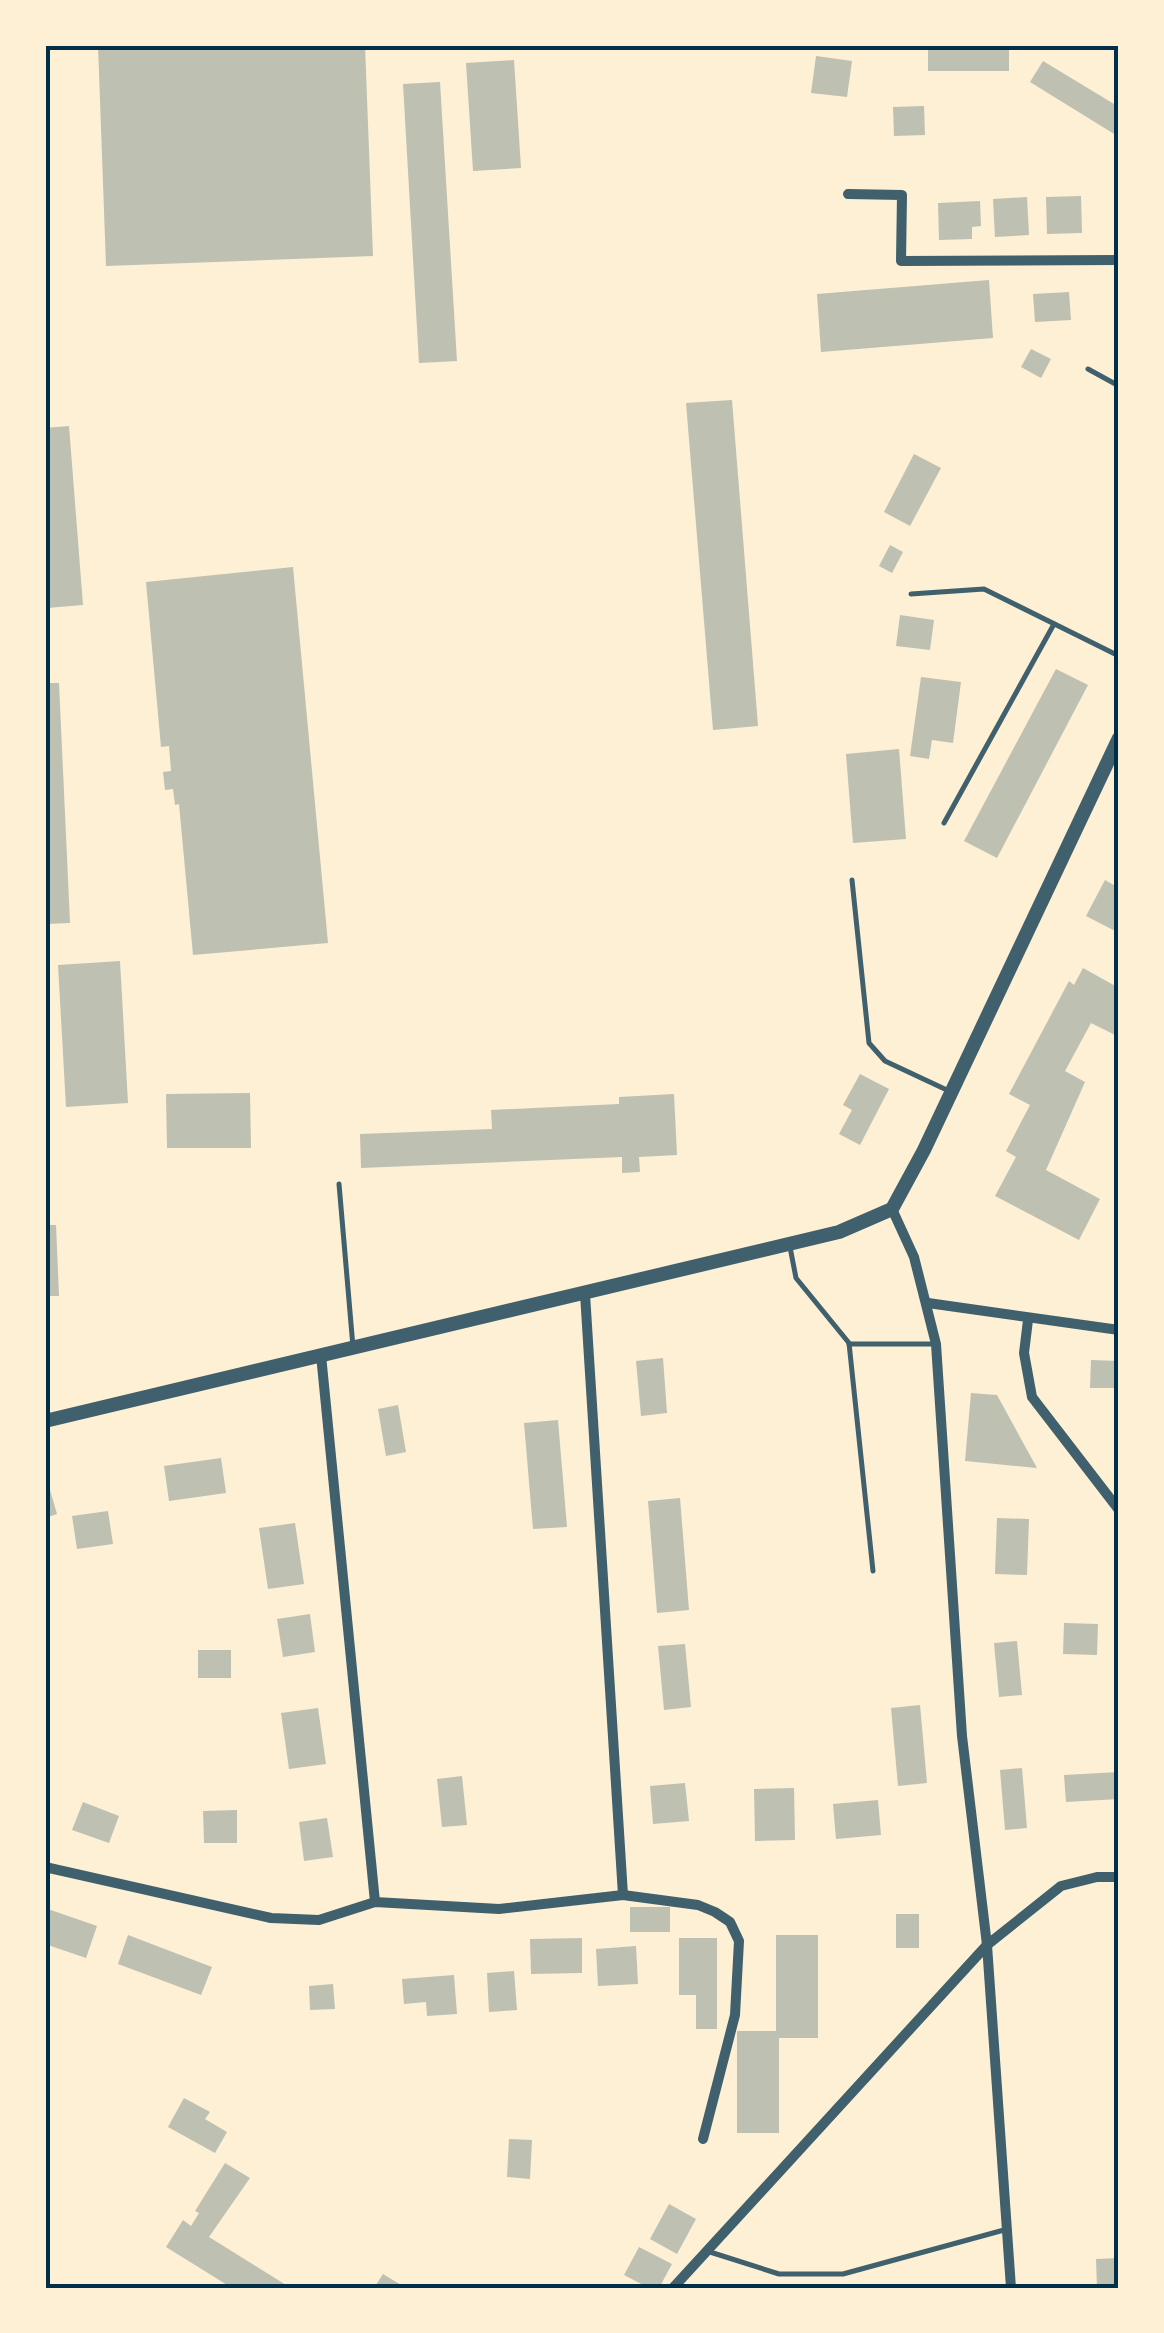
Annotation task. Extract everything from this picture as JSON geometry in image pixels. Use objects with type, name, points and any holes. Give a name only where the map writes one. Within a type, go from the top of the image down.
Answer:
[{"type":"street","points":[[848,194],[902,195],[901,261],[1119,260]]},
{"type":"street","points":[[45,1422],[840,1232],[892,1209],[952,1093],[1119,738]]},
{"type":"street","points":[[892,1209],[928,1303],[936,1344],[962,1736],[987,1945],[1011,2288]]},
{"type":"street","points":[[585,1294],[623,1896]]},
{"type":"street","points":[[928,1303],[1119,1330]]},
{"type":"street","points":[[1028,1320],[1024,1353],[1032,1397],[1119,1510]]},
{"type":"street","points":[[321,1356],[376,1902]]},
{"type":"street","points":[[45,1867],[271,1918],[319,1920],[376,1902],[499,1909],[623,1896],[715,1912],[730,1922],[738,1941],[735,2015],[703,2139]]},
{"type":"street","points":[[673,2288],[987,1945],[1061,1886],[1119,1877]]},
{"type":"lane","points":[[1088,369],[1119,386]]},
{"type":"lane","points":[[911,594],[984,589],[1119,656]]},
{"type":"lane","points":[[944,823],[1054,624]]},
{"type":"lane","points":[[852,880],[869,1043],[885,1061],[952,1093]]},
{"type":"lane","points":[[339,1184],[353,1350]]},
{"type":"lane","points":[[789,1244],[796,1278],[849,1344],[873,1571]]},
{"type":"lane","points":[[849,1344],[936,1344]]},
{"type":"lane","points":[[707,2251],[779,2274],[843,2274],[1007,2229]]},
{"type":"building","points":[[98,45],[365,45],[373,256],[106,266]]},
{"type":"building","points":[[928,45],[1009,45],[1009,71],[928,71]]},
{"type":"building","points":[[816,56],[852,61],[847,97],[811,93]]},
{"type":"building","points":[[514,60],[521,168],[473,171],[466,63]]},
{"type":"building","points":[[1043,61],[1119,107],[1119,137],[1030,82]]},
{"type":"building","points":[[440,82],[457,361],[419,363],[403,84]]},
{"type":"building","points":[[924,106],[925,135],[894,136],[893,107]]},
{"type":"building","points":[[1081,196],[1082,233],[1047,234],[1046,197]]},
{"type":"building","points":[[1027,197],[1029,235],[995,237],[993,199]]},
{"type":"building","points":[[980,201],[981,226],[972,227],[972,239],[939,240],[938,203]]},
{"type":"building","points":[[989,280],[993,338],[821,352],[817,294]]},
{"type":"building","points":[[1069,292],[1071,320],[1035,322],[1033,294]]},
{"type":"building","points":[[1031,349],[1051,359],[1041,378],[1021,367]]},
{"type":"building","points":[[732,400],[758,726],[713,730],[686,403]]},
{"type":"building","points":[[69,426],[83,605],[47,608],[45,428]]},
{"type":"building","points":[[914,454],[941,468],[910,526],[884,512]]},
{"type":"building","points":[[890,545],[903,552],[892,573],[879,566]]},
{"type":"building","points":[[293,567],[328,943],[193,955],[179,804],[175,805],[173,789],[165,790],[163,772],[171,771],[169,746],[161,747],[146,582]]},
{"type":"building","points":[[900,615],[934,620],[930,650],[896,646]]},
{"type":"building","points":[[1056,669],[1088,685],[997,858],[964,841]]},
{"type":"building","points":[[921,677],[961,682],[953,743],[932,740],[929,759],[910,756]]},
{"type":"building","points":[[45,683],[59,683],[70,923],[45,924]]},
{"type":"building","points":[[899,749],[906,839],[853,843],[846,754]]},
{"type":"building","points":[[1105,880],[1119,888],[1119,933],[1086,916]]},
{"type":"building","points":[[120,961],[128,1103],[66,1107],[58,965]]},
{"type":"building","points":[[1083,968],[1119,988],[1119,1037],[1091,1023],[1065,1071],[1085,1082],[1046,1170],[1100,1199],[1079,1240],[995,1196],[1016,1157],[1006,1151],[1030,1105],[1009,1094],[1069,981],[1074,985]]},
{"type":"building","points":[[860,1074],[889,1089],[860,1145],[839,1134],[852,1110],[843,1105]]},
{"type":"building","points":[[250,1093],[251,1148],[167,1148],[166,1094]]},
{"type":"building","points":[[674,1094],[677,1155],[639,1157],[640,1172],[622,1173],[622,1157],[361,1168],[360,1134],[492,1129],[491,1110],[619,1104],[619,1097]]},
{"type":"building","points":[[45,1225],[56,1225],[59,1296],[45,1296]]},
{"type":"building","points":[[663,1358],[667,1413],[641,1416],[636,1361]]},
{"type":"building","points":[[1091,1360],[1119,1361],[1119,1388],[1090,1388]]},
{"type":"building","points":[[971,1393],[997,1395],[1037,1468],[965,1461]]},
{"type":"building","points":[[398,1405],[406,1452],[386,1456],[378,1409]]},
{"type":"building","points":[[558,1420],[567,1527],[533,1529],[524,1423]]},
{"type":"building","points":[[221,1458],[226,1493],[169,1501],[164,1466]]},
{"type":"building","points":[[48,1483],[57,1514],[45,1518],[45,1484]]},
{"type":"building","points":[[680,1498],[689,1610],[657,1613],[648,1501]]},
{"type":"building","points":[[108,1511],[113,1544],[77,1549],[72,1516]]},
{"type":"building","points":[[997,1518],[1029,1519],[1027,1575],[995,1574]]},
{"type":"building","points":[[295,1523],[304,1584],[268,1589],[259,1528]]},
{"type":"building","points":[[310,1614],[315,1652],[283,1657],[277,1619]]},
{"type":"building","points":[[1064,1623],[1098,1624],[1097,1655],[1063,1654]]},
{"type":"building","points":[[1017,1641],[1022,1695],[999,1697],[994,1643]]},
{"type":"building","points":[[685,1644],[691,1707],[664,1710],[658,1646]]},
{"type":"building","points":[[198,1650],[231,1650],[231,1678],[198,1678]]},
{"type":"building","points":[[920,1705],[927,1783],[898,1786],[891,1708]]},
{"type":"building","points":[[318,1708],[326,1764],[289,1769],[281,1713]]},
{"type":"building","points":[[1022,1768],[1027,1828],[1005,1830],[1000,1770]]},
{"type":"building","points":[[1119,1772],[1119,1799],[1066,1802],[1064,1775]]},
{"type":"building","points":[[462,1776],[467,1825],[442,1827],[437,1779]]},
{"type":"building","points":[[685,1783],[689,1821],[653,1824],[650,1786]]},
{"type":"building","points":[[794,1788],[795,1840],[755,1841],[754,1789]]},
{"type":"building","points":[[878,1800],[881,1835],[836,1839],[833,1804]]},
{"type":"building","points":[[83,1802],[119,1816],[109,1843],[72,1830]]},
{"type":"building","points":[[237,1810],[237,1843],[204,1843],[203,1811]]},
{"type":"building","points":[[327,1818],[333,1857],[304,1861],[299,1822]]},
{"type":"building","points":[[630,1907],[670,1907],[670,1932],[630,1932]]},
{"type":"building","points":[[45,1908],[97,1926],[86,1958],[45,1944]]},
{"type":"building","points":[[896,1914],[919,1914],[919,1948],[896,1948]]},
{"type":"building","points":[[128,1935],[212,1967],[201,1995],[118,1964]]},
{"type":"building","points":[[776,1935],[818,1935],[818,2038],[779,2038],[779,2133],[737,2133],[737,2031],[776,2031]]},
{"type":"building","points":[[582,1938],[582,1973],[531,1974],[530,1939]]},
{"type":"building","points":[[679,1938],[717,1938],[717,2029],[696,2029],[696,1995],[679,1995]]},
{"type":"building","points":[[636,1946],[638,1984],[598,1986],[596,1949]]},
{"type":"building","points":[[514,1971],[517,2010],[489,2012],[487,1973]]},
{"type":"building","points":[[454,1975],[457,2014],[427,2016],[426,2002],[404,2004],[402,1979]]},
{"type":"building","points":[[333,1984],[335,2009],[310,2010],[309,1986]]},
{"type":"building","points":[[184,2098],[210,2112],[205,2119],[227,2132],[215,2153],[168,2127]]},
{"type":"building","points":[[509,2139],[532,2140],[530,2179],[507,2177]]},
{"type":"building","points":[[225,2163],[250,2178],[209,2237],[291,2288],[232,2288],[166,2247],[183,2220],[191,2226],[199,2213],[195,2211]]},
{"type":"building","points":[[669,2204],[696,2219],[677,2254],[650,2239]]},
{"type":"building","points":[[639,2247],[672,2264],[659,2288],[649,2288],[624,2275]]},
{"type":"building","points":[[1119,2258],[1119,2288],[1097,2288],[1096,2259]]},
{"type":"building","points":[[383,2274],[406,2288],[374,2288]]}]
